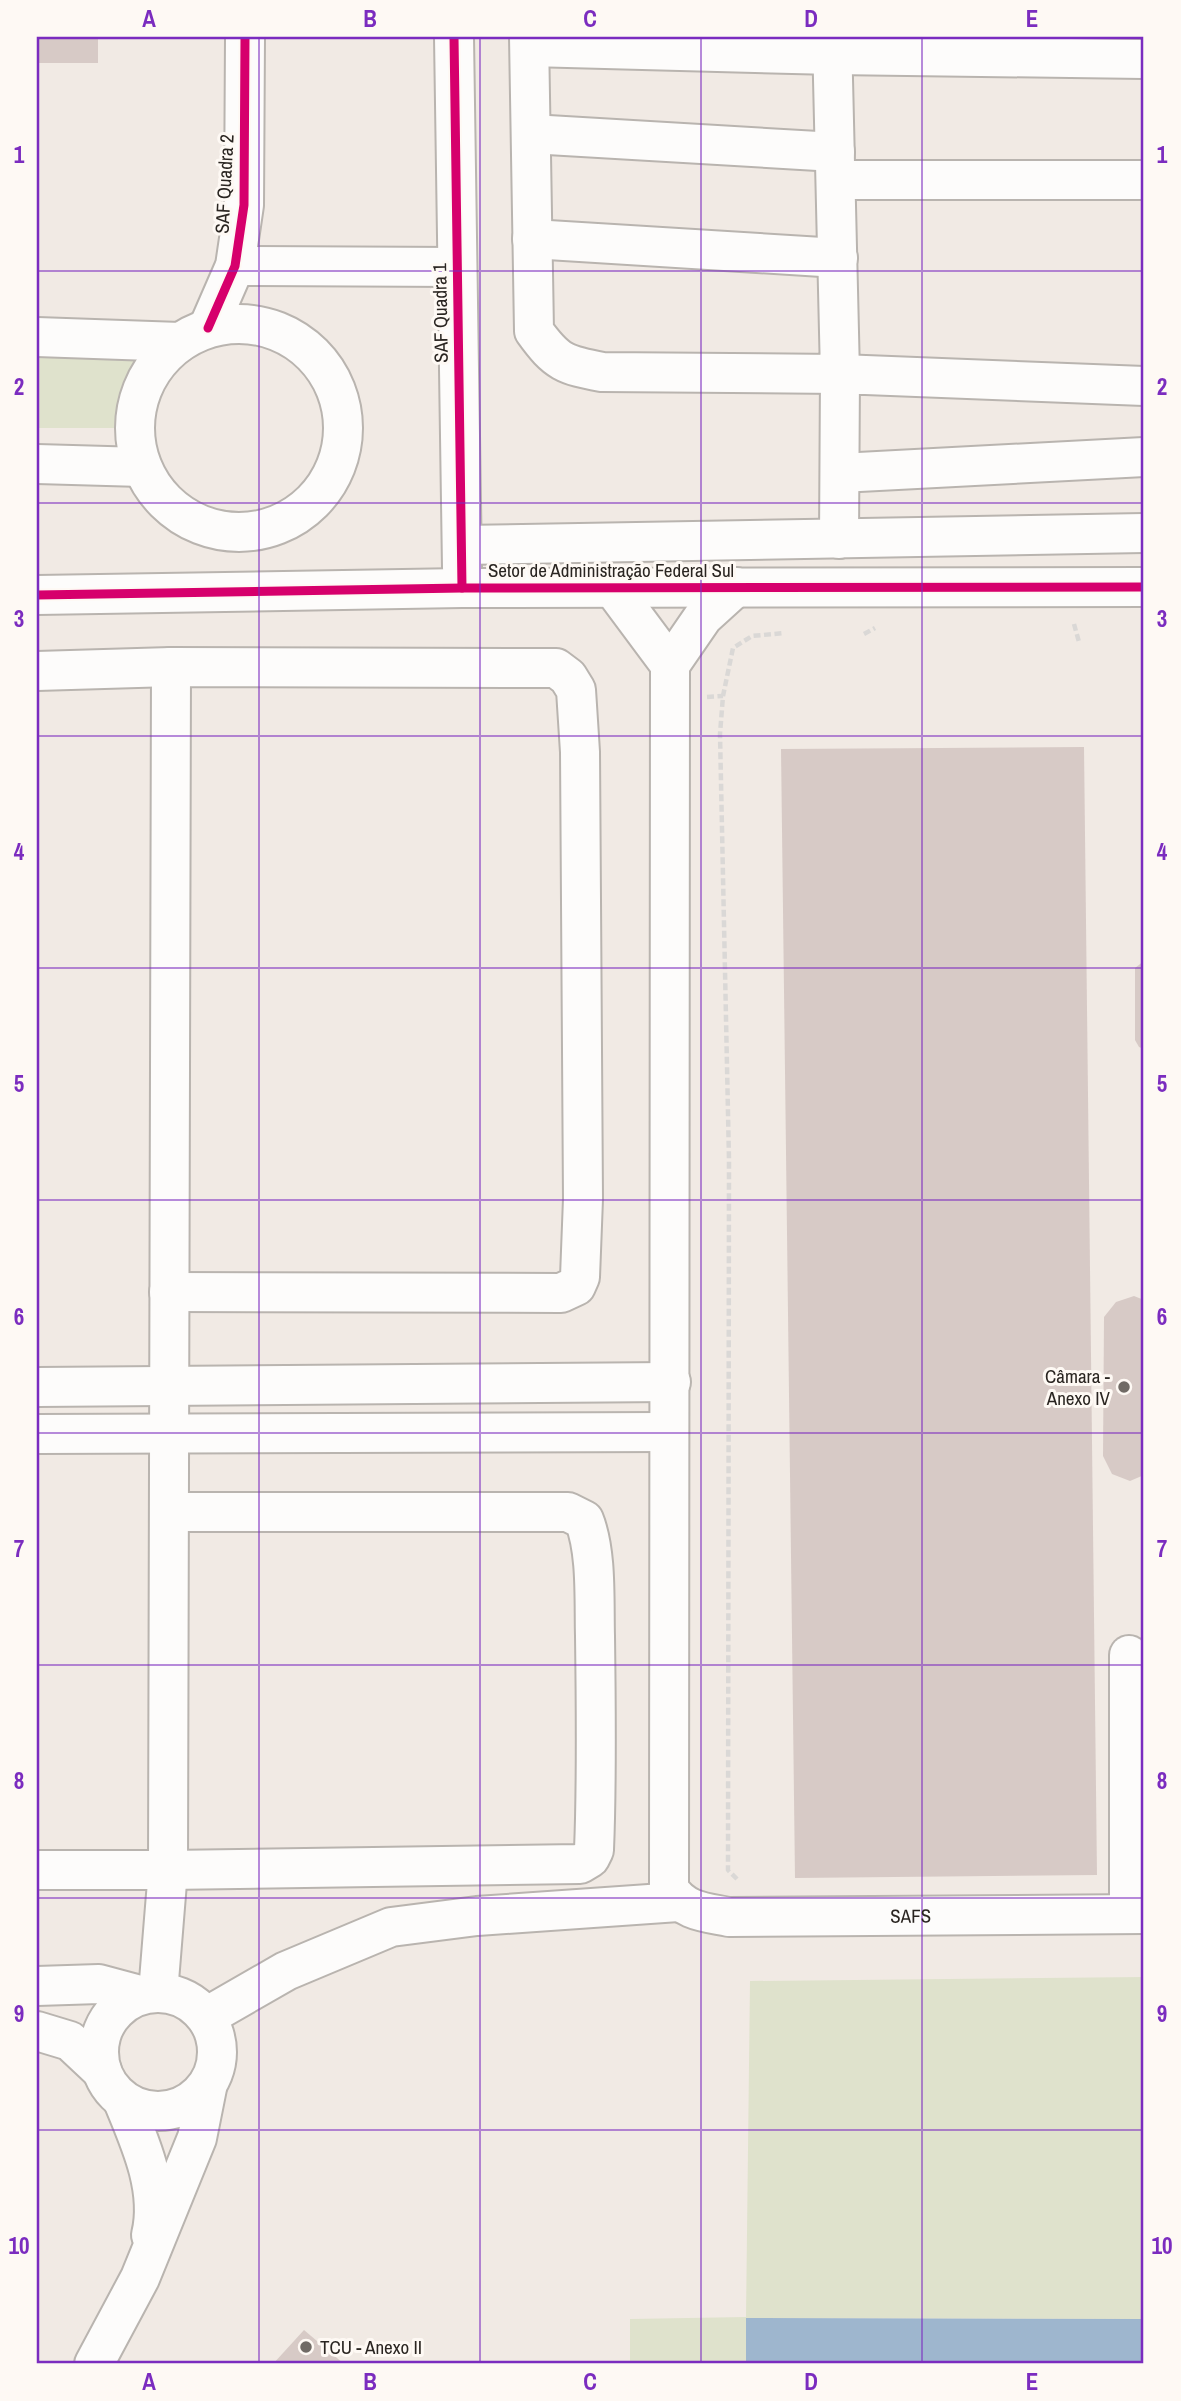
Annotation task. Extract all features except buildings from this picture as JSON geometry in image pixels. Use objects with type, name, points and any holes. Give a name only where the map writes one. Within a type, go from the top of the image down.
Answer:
[{"type":"street","name":"SAF Quadra 2","points":[[194,335],[235,266],[244,205],[245,37]]},
{"type":"street","name":"SAF Quadra 1","points":[[454,37],[462,588]]},
{"type":"street","points":[[1144,59],[833,46],[530,42],[534,331],[545,346],[566,365],[602,372],[840,374],[1144,386]]},
{"type":"street","points":[[833,46],[840,374],[839,539]]},
{"type":"street","points":[[531,134],[835,166],[1144,180]]},
{"type":"street","points":[[532,239],[838,258]]},
{"type":"street","points":[[235,266],[457,267]]},
{"type":"street","points":[[37,337],[194,335],[240,324],[271,329],[300,344],[323,367],[337,395],[343,427],[338,459],[324,488],[302,512],[274,527],[243,533],[211,529],[182,516],[158,494],[142,467],[134,432],[139,397],[154,366],[194,335]]},
{"type":"street","points":[[840,473],[1144,457]]},
{"type":"street","points":[[37,464],[142,467]]},
{"type":"street","name":"Setor de Administração Federal Sul","points":[[462,545],[1144,533]]},
{"type":"street","points":[[612,587],[670,665]]},
{"type":"street","points":[[678,1902],[669,1889],[670,665],[703,617],[736,587]]},
{"type":"street","name":"Setor de Administração Federal Sul","points":[[37,595],[462,588],[1144,587]]},
{"type":"street","points":[[37,671],[171,667],[556,668],[568,677],[576,690],[580,752],[583,1199],[580,1277],[576,1286],[561,1293],[169,1292]]},
{"type":"street","points":[[149,1994],[168,1870],[171,667]]},
{"type":"street","points":[[37,1387],[671,1382]]},
{"type":"street","points":[[37,1434],[669,1432]]},
{"type":"street","points":[[37,1870],[580,1864],[590,1858],[594,1850],[597,1776],[594,1610],[590,1535],[584,1520],[568,1513],[169,1511]]},
{"type":"street","points":[[1129,1655],[1127,1865],[1136,1914]]},
{"type":"street","points":[[206,2017],[286,1971],[391,1927],[477,1916],[678,1902]]},
{"type":"street","name":"SAFS","points":[[678,1902],[693,1909],[729,1917],[1136,1914]]},
{"type":"street","points":[[37,1986],[99,1984],[149,1994],[177,1996],[194,2004],[206,2017],[215,2034],[218,2052],[215,2071],[207,2088],[197,2138],[140,2278],[94,2364]]},
{"type":"street","points":[[140,2278],[156,2215],[144,2152],[99,2052],[102,2034],[110,2017],[124,2004],[149,1994]]},
{"type":"street","points":[[37,2031],[70,2041],[113,2086],[140,2109],[159,2112],[177,2109],[193,2101],[207,2088]]},
{"type":"path","points":[[743,1885],[728,1870],[729,1160],[720,734],[723,696],[733,648],[752,636],[784,633]]},
{"type":"green space","points":[[37,345],[140,345],[115,428],[37,428]]},
{"type":"green space","points":[[1144,1977],[1144,2319],[747,2318],[746,2364],[630,2364],[630,2319],[746,2317],[750,1981]]},
{"type":"water","points":[[746,2318],[1144,2319],[1144,2364],[746,2364]]},
{"type":"cycle path","points":[[208,328],[235,266],[244,205],[245,37]]},
{"type":"cycle path","points":[[454,37],[462,588]]},
{"type":"cycle path","points":[[37,595],[462,588],[1144,587]]},
{"type":"place","name":"Câmara - Anexo IV","points":[[1124,1387]]},
{"type":"place","name":"TCU - Anexo II","points":[[306,2347]]}]
